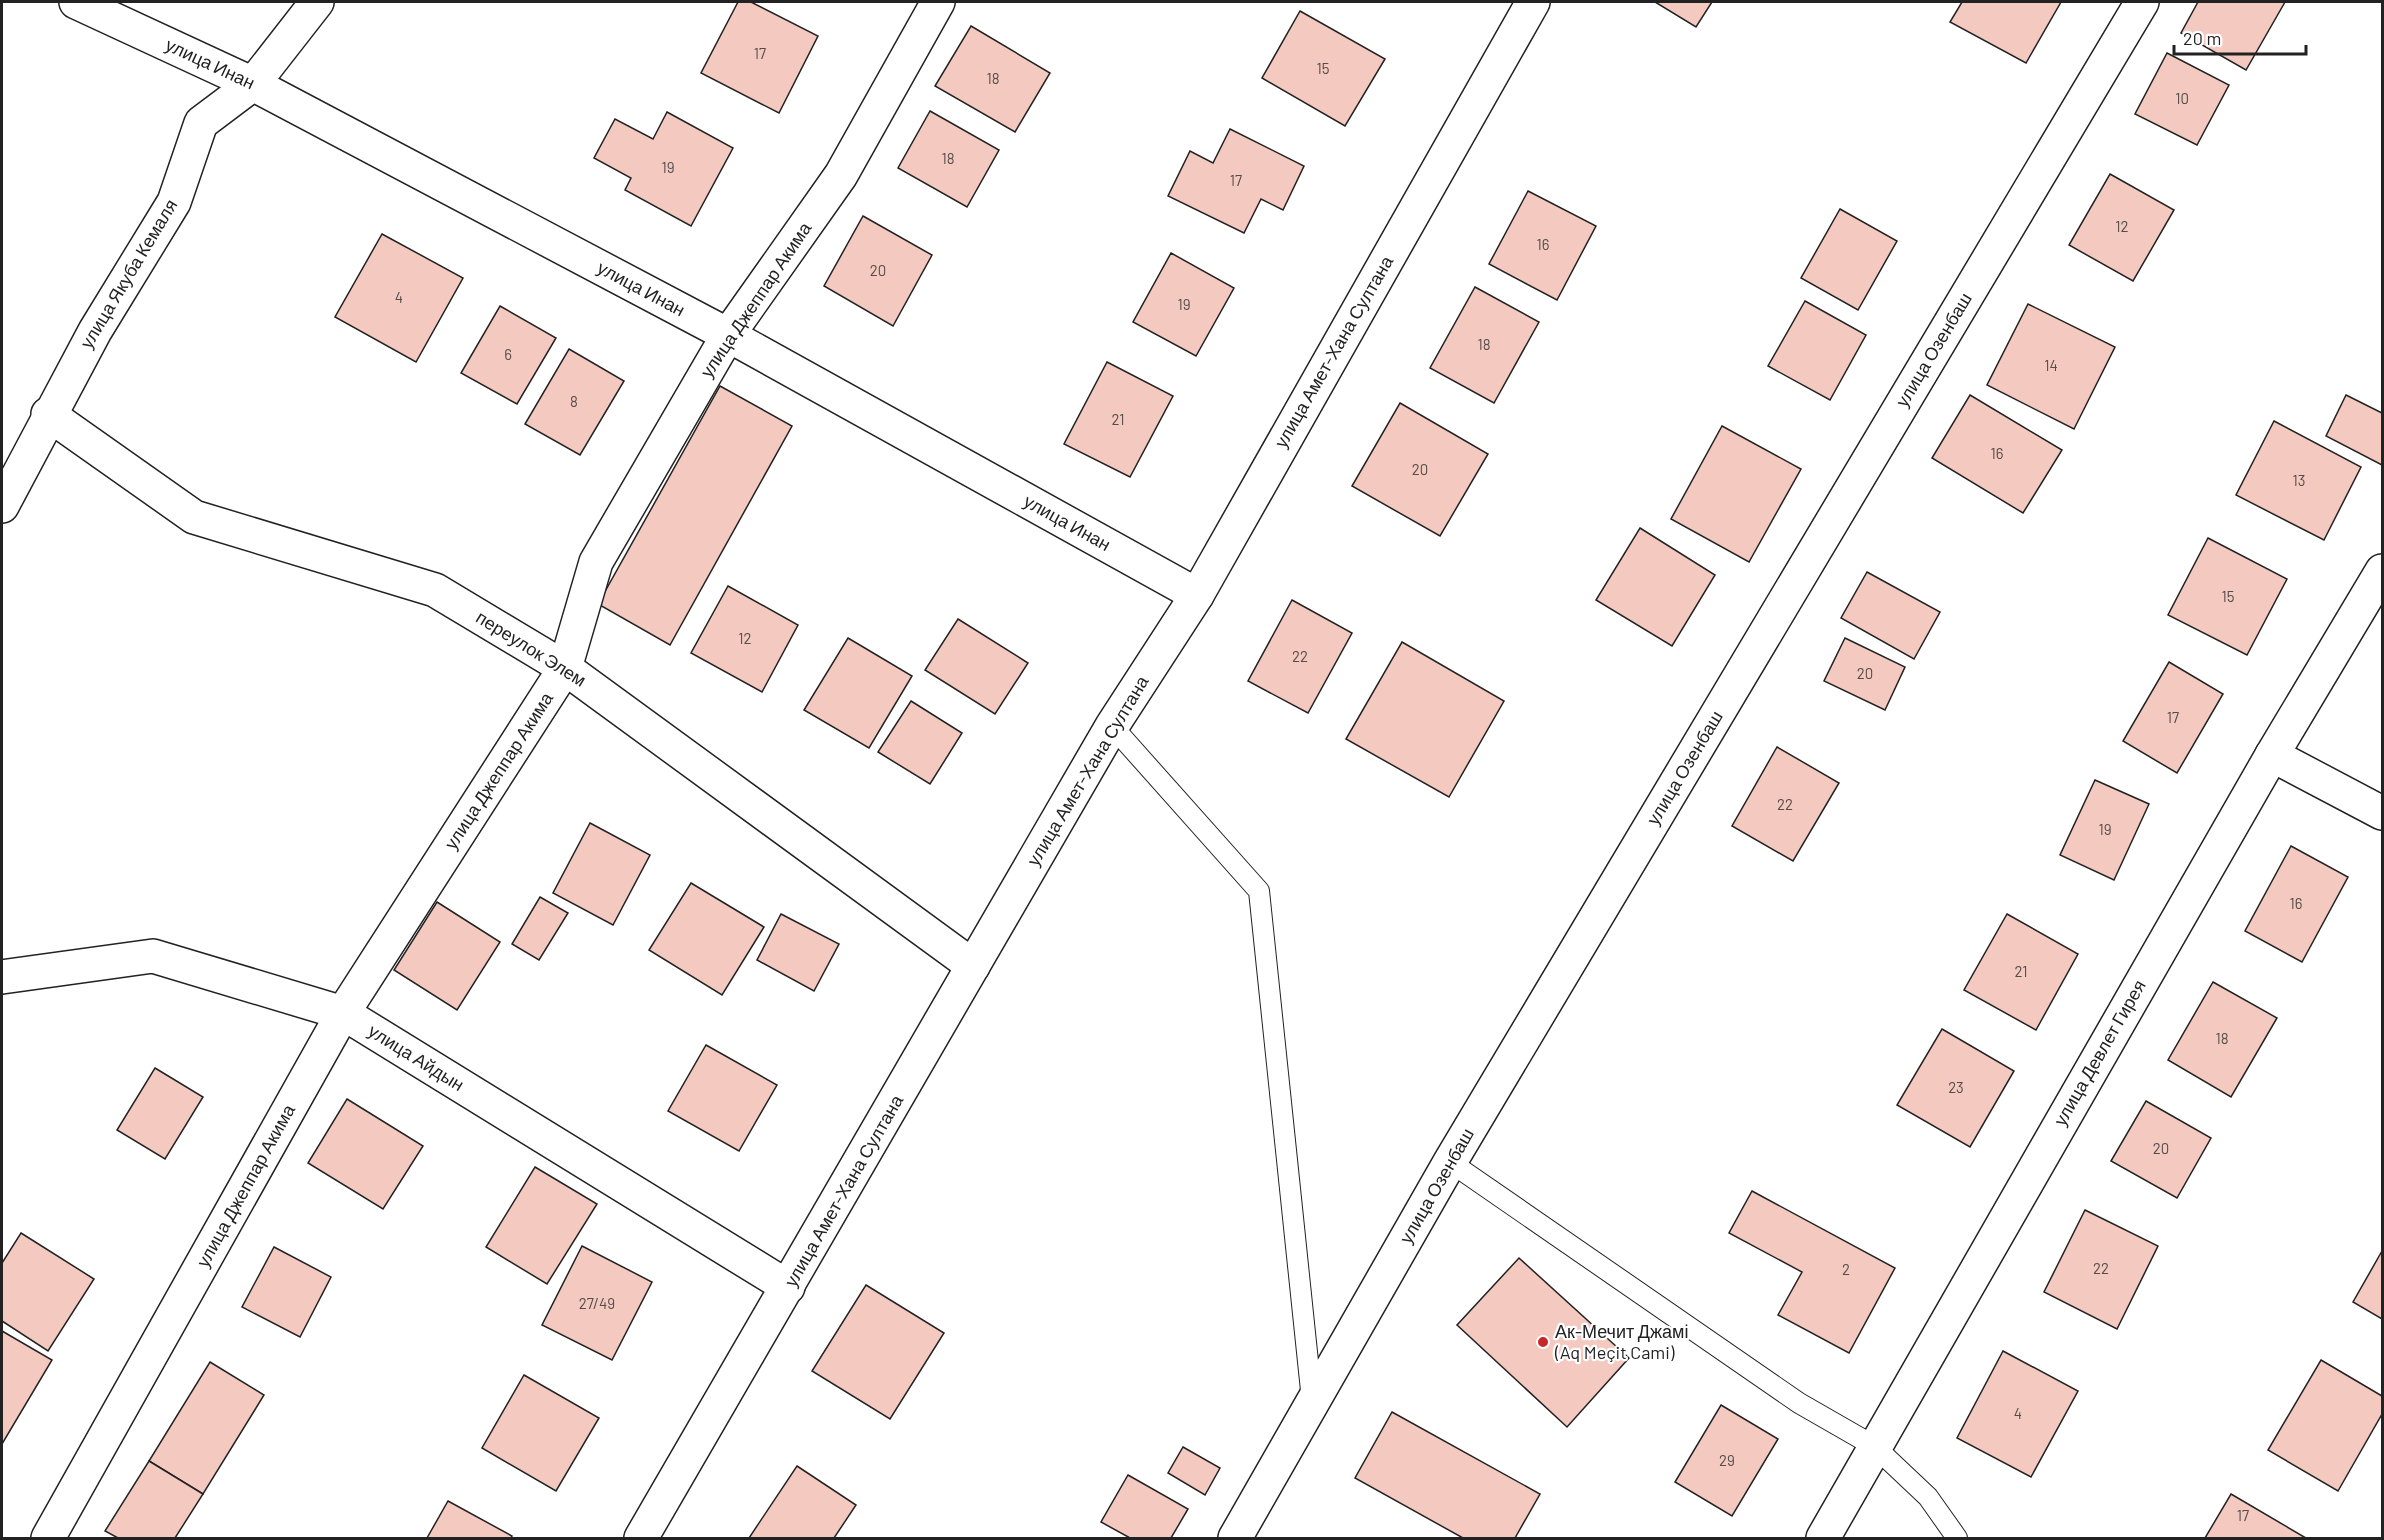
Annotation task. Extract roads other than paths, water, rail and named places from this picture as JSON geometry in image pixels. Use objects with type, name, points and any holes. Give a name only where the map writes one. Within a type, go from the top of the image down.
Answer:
[{"type":"street","name":"улица Инан","points":[[76,2],[253,84],[728,335],[1197,595]]},
{"type":"street","name":"улица Якуба Кемаля","points":[[2,506],[48,414],[94,331],[174,202],[201,123],[253,84],[317,2]]},
{"type":"street","name":"улица Джеппар Акима","points":[[48,1539],[343,1013],[565,668],[596,562],[728,335],[841,175],[938,2]]},
{"type":"street","name":"улица Амет-Хана Султана","points":[[641,1539],[1112,726],[1197,595],[1533,2]]},
{"type":"street","name":"улица Озенбаш","points":[[1235,1539],[1450,1162],[2142,2]]},
{"type":"street","name":"переулок Элем","points":[[48,414],[194,516],[435,590],[565,668],[973,966]]},
{"type":"street","name":"улица Девлет Гирея","points":[[1823,1539],[1874,1446],[2272,755],[2382,571]]},
{"type":"street","points":[[2272,755],[2382,813]]},
{"type":"street","name":"улица Айдын","points":[[2,977],[153,956],[343,1013],[788,1287]]},
{"type":"lane","points":[[1112,726],[1258,891],[1312,1404]]},
{"type":"lane","points":[[1450,1162],[1799,1404],[1874,1446],[1928,1497],[1957,1539]]},
{"type":"place","name":"Ак-Мечит Джамі (Aq Meçit Cami)","points":[[1543,1342]]}]
